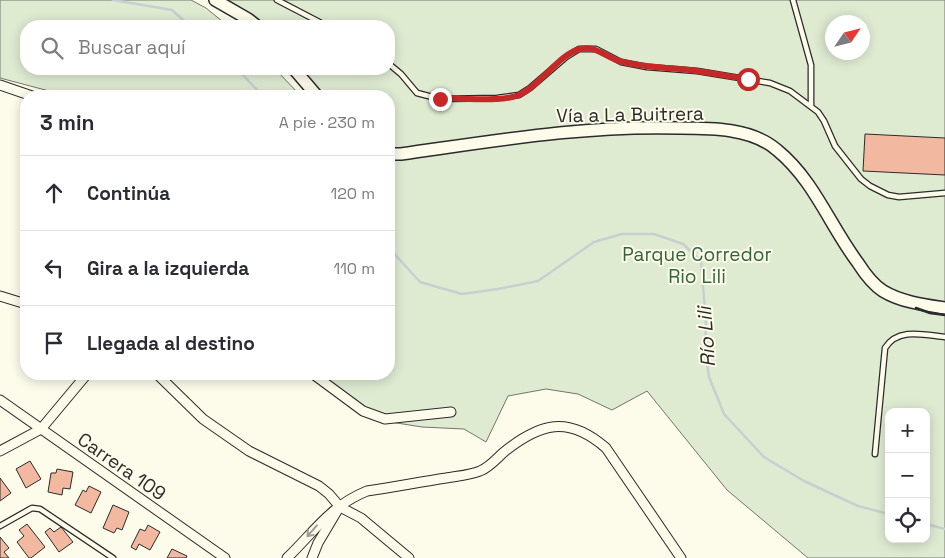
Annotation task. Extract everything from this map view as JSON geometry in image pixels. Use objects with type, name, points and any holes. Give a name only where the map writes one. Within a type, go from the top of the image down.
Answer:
[{"type":"street","points":[[215,0],[249,20]]},
{"type":"street","points":[[299,75],[312,90]]},
{"type":"street","points":[[0,85],[20,92]]},
{"type":"street","name":"Vía a La Buitrera","points":[[395,154],[562,131],[604,128],[704,128],[750,135],[777,149],[808,183],[847,250],[872,282],[883,291],[894,296],[920,304],[945,308]]},
{"type":"street","points":[[0,296],[20,302]]},
{"type":"street","points":[[0,452],[41,429],[82,380]]},
{"type":"street","points":[[163,380],[203,419],[249,451],[319,486],[340,507],[361,518],[409,558]]},
{"type":"street","points":[[321,380],[363,411],[385,419],[451,412]]},
{"type":"street","name":"Carrera 109","points":[[0,400],[225,558]]},
{"type":"street","points":[[287,558],[300,546],[315,527],[355,496],[367,491],[480,471],[521,439],[551,426],[572,428],[594,438],[606,448],[681,558]]},
{"type":"street","points":[[312,558],[318,543],[340,507]]},
{"type":"lane","points":[[277,0],[315,20]]},
{"type":"lane","points":[[793,0],[810,65],[811,106]]},
{"type":"lane","points":[[395,69],[417,92],[440,99],[497,98],[519,95],[566,57],[580,49],[596,49],[621,62],[647,67],[697,71],[770,83],[790,91],[811,106],[824,121],[835,146],[861,179],[870,186],[888,195],[899,197],[945,193]]},
{"type":"lane","points":[[875,454],[885,348],[888,343],[903,334],[945,337]]},
{"type":"lane","points":[[0,526],[32,508],[40,509],[111,557]]},
{"type":"lane","points":[[102,558],[111,557]]},
{"type":"green space","points":[[0,0],[191,0],[206,8],[221,20],[20,20],[20,75],[281,75],[295,90],[45,90],[0,78]]},
{"type":"green space","name":"Parque Corredor Rio Lili","points":[[215,0],[945,0],[945,558],[808,558],[727,490],[647,391],[612,410],[578,394],[546,389],[508,396],[486,442],[464,429],[422,427],[378,420],[321,380],[395,380],[395,90],[312,90],[299,75],[395,75],[395,20],[247,20]]},
{"type":"building","points":[[865,134],[945,138],[945,175],[863,171]]},
{"type":"building","points":[[30,461],[41,479],[26,488],[16,469]]},
{"type":"building","points":[[57,469],[73,472],[70,489],[63,488],[62,495],[48,492],[51,473],[56,473]]},
{"type":"building","points":[[0,478],[11,493],[0,501]]},
{"type":"building","points":[[89,486],[101,492],[91,513],[75,505],[83,490],[86,492]]},
{"type":"building","points":[[113,505],[129,512],[122,530],[117,528],[114,533],[103,528]]},
{"type":"building","points":[[27,524],[45,547],[31,558],[29,558],[17,542],[24,536],[19,530]]},
{"type":"building","points":[[148,525],[160,532],[150,550],[139,544],[136,550],[131,547],[140,529],[145,531]]},
{"type":"building","points":[[61,527],[73,542],[59,552],[45,532],[50,528],[54,532]]},
{"type":"building","points":[[0,537],[9,548],[4,552],[9,558],[0,558]]},
{"type":"building","points":[[172,549],[187,556],[186,558],[167,558]]},
{"type":"waterway","name":"Río Lili","points":[[113,0],[172,10],[183,20]]},
{"type":"waterway","name":"Río Lili","points":[[243,75],[257,90]]},
{"type":"waterway","name":"Río Lili","points":[[395,255],[420,282],[462,294],[538,281],[594,242],[622,234],[654,234],[683,244],[701,261],[706,323],[705,350],[709,377],[724,414],[764,457],[804,481],[858,506],[885,513]]},
{"type":"waterway","name":"Río Lili","points":[[930,525],[945,529]]},
{"type":"wall","points":[[916,308],[930,313],[945,315]]},
{"type":"route","points":[[440,99],[497,98],[519,95],[566,57],[580,49],[596,49],[621,62],[647,67],[678,68],[748,79]]}]
